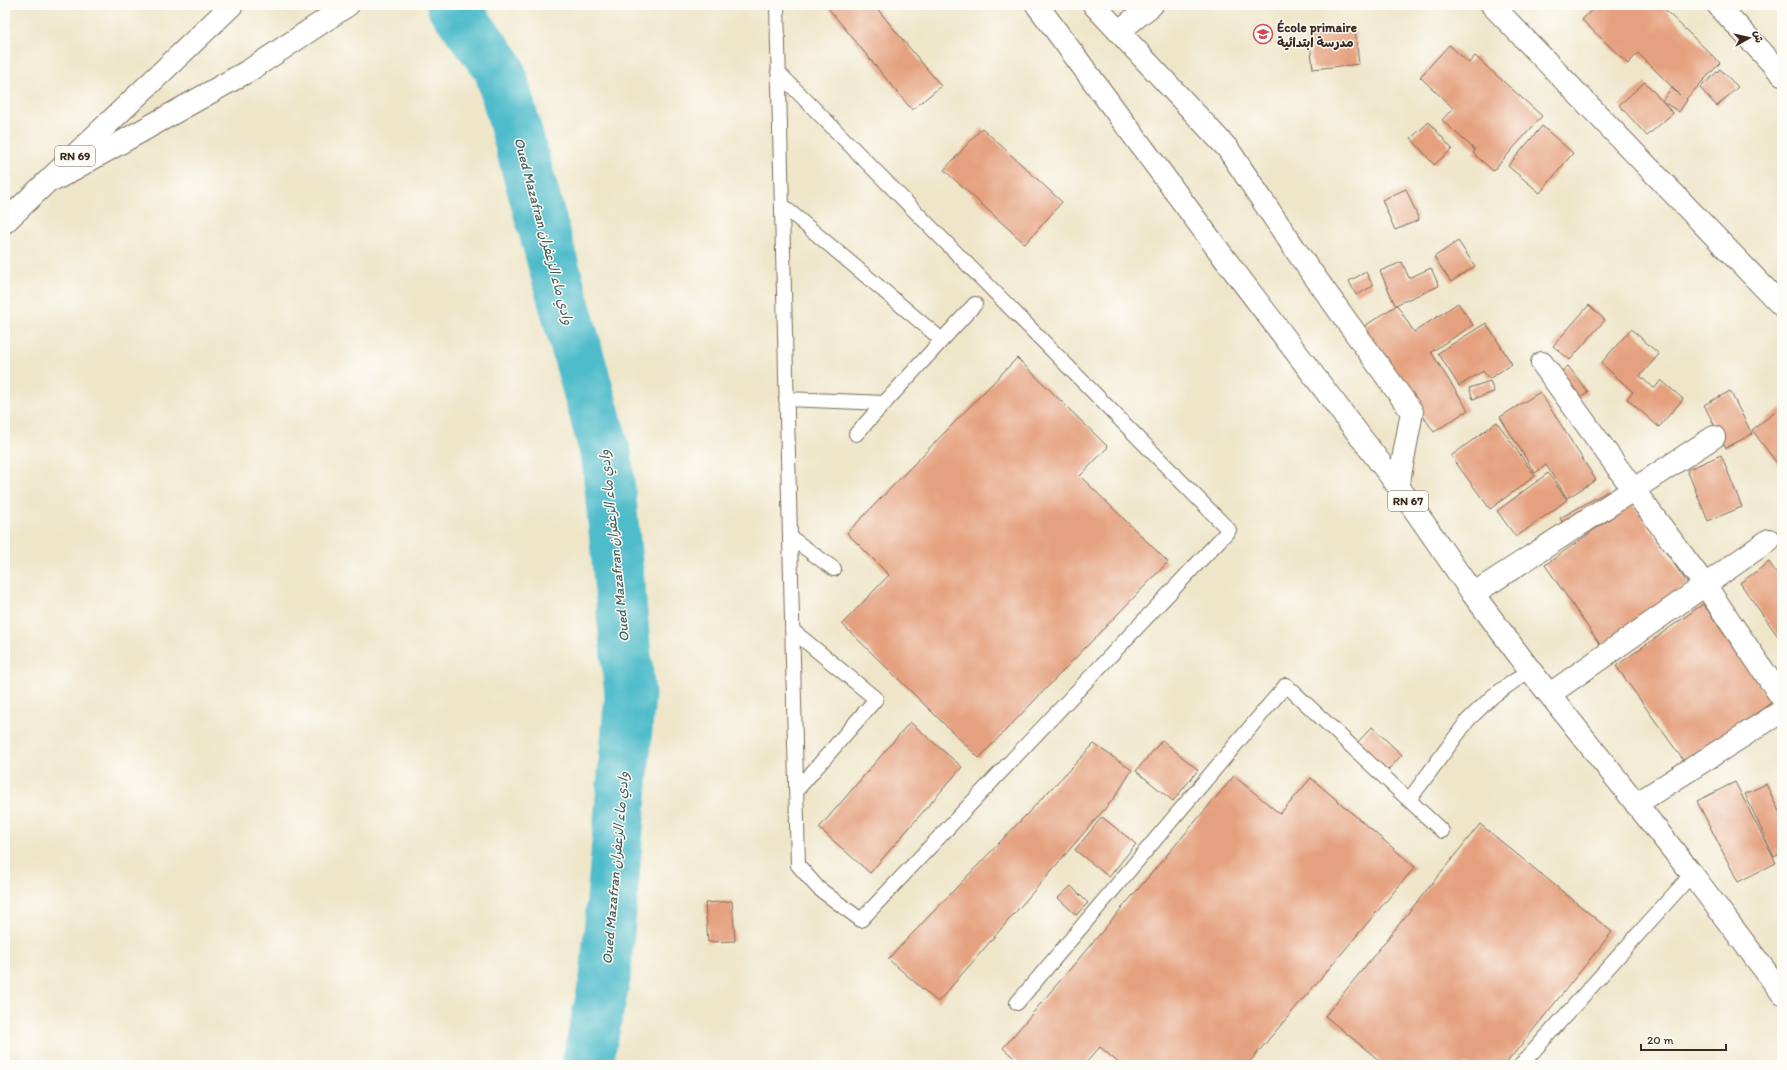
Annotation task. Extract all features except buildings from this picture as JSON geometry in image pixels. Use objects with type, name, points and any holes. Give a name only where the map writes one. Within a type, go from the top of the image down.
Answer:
[{"type":"street","name":"RN 69","points":[[5,222],[232,5]]},
{"type":"street","points":[[43,186],[250,70],[348,5]]},
{"type":"street","name":"RN 67","points":[[1037,5],[1222,255],[1398,486],[1473,594],[1530,670],[1692,874],[1782,994]]},
{"type":"street","points":[[1094,5],[1228,149],[1297,252],[1412,412],[1398,486]]},
{"type":"street","points":[[1119,32],[1152,5]]},
{"type":"street","points":[[1718,5],[1782,74]]},
{"type":"street","points":[[1497,6],[1779,298]]},
{"type":"street","points":[[1542,363],[1633,489],[1705,585],[1782,698]]},
{"type":"street","points":[[1473,594],[1714,437]]},
{"type":"street","points":[[1550,694],[1769,540]]},
{"type":"street","points":[[1636,804],[1782,711]]},
{"type":"lane","points":[[777,5],[778,72],[798,865],[818,888],[862,920],[1229,530],[778,72]]},
{"type":"lane","points":[[782,205],[942,340]]},
{"type":"lane","points":[[856,434],[975,304]]},
{"type":"lane","points":[[786,399],[884,403]]},
{"type":"lane","points":[[790,537],[834,569]]},
{"type":"lane","points":[[792,630],[876,699],[796,791]]},
{"type":"lane","points":[[1409,800],[1468,720],[1493,696],[1530,670]]},
{"type":"lane","points":[[1017,1003],[1286,685],[1442,831]]},
{"type":"lane","points":[[1521,1065],[1692,874]]},
{"type":"waterway","name":"Oued Mazafran وادي ماء الزعفران","points":[[452,5],[499,68],[607,459],[630,695],[605,978],[587,1065]]},
{"type":"place","name":"École primaire مدرسة ابتدائية","points":[[1263,34]]}]
